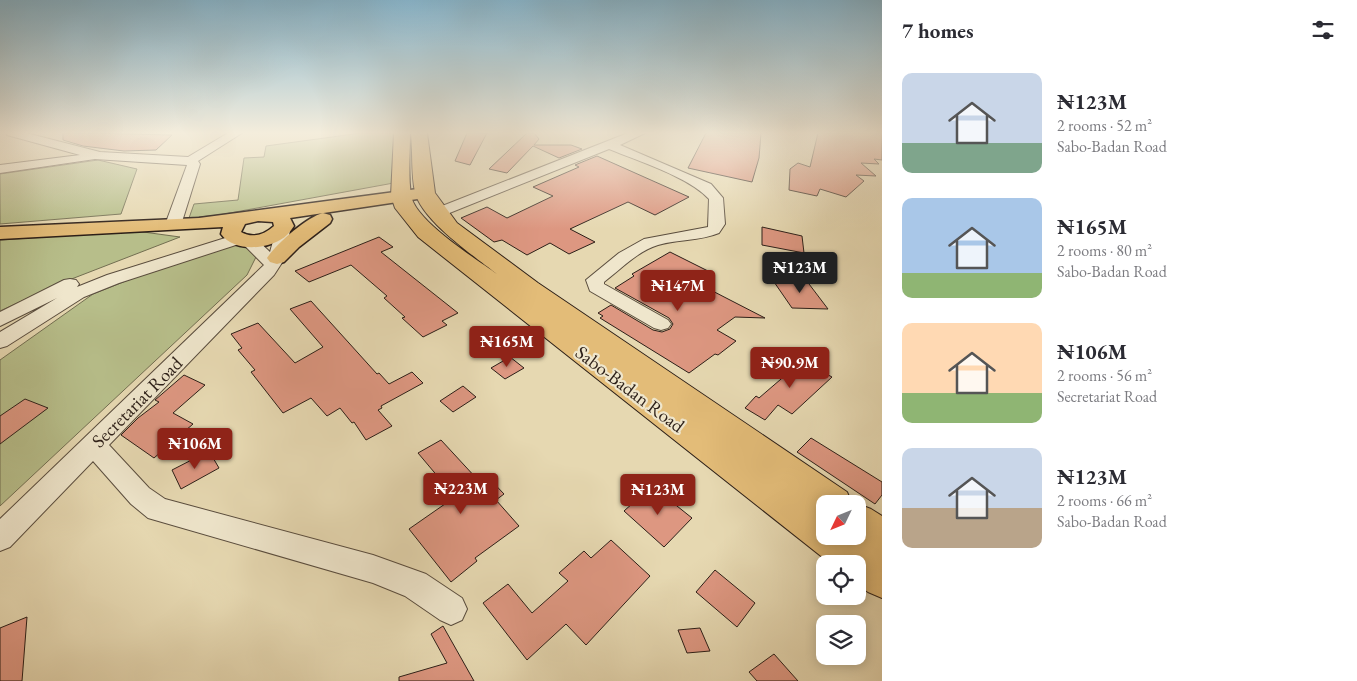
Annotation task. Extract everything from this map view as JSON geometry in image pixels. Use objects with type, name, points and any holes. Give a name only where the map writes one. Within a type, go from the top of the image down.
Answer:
[{"type":"highway","points":[[410,165],[420,203]]},
{"type":"highway","points":[[419,165],[420,203]]},
{"type":"highway","name":"Sabo-Badan Road","points":[[420,203],[420,225],[438,242],[606,357],[820,495]]},
{"type":"highway","name":"Sabo-Badan Road","points":[[606,357],[816,528]]},
{"type":"highway","points":[[866,527],[882,539]]},
{"type":"highway","name":"Sabo-Badan Road","points":[[838,545],[882,578]]},
{"type":"main road","points":[[239,234],[251,216],[279,223],[323,219],[420,203]]},
{"type":"main road","points":[[279,223],[420,203]]},
{"type":"main road","points":[[275,261],[292,243],[323,219]]},
{"type":"main road","points":[[0,233],[173,225],[272,237],[279,223]]},
{"type":"main road","points":[[0,238],[140,231],[239,234]]},
{"type":"street","points":[[0,169],[30,165]]},
{"type":"street","points":[[173,225],[194,165]]},
{"type":"street","points":[[420,203],[545,165]]},
{"type":"street","points":[[657,165],[706,187],[716,198],[717,224],[714,230],[705,234],[656,240],[646,244],[595,280],[596,287],[662,324]]},
{"type":"street","points":[[275,261],[279,223]]},
{"type":"street","points":[[0,320],[58,289],[96,273],[206,234]]},
{"type":"street","points":[[0,341],[78,293],[239,234],[275,261]]},
{"type":"street","name":"Secretariat Road","points":[[0,538],[207,332],[275,261]]},
{"type":"street","points":[[94,445],[140,496],[158,509],[380,571],[415,585],[451,609]]},
{"type":"green space","points":[[65,165],[119,165],[137,169],[121,214],[0,224],[0,174]]},
{"type":"green space","points":[[243,165],[409,165],[410,180],[219,215],[189,218],[194,204],[238,200]]},
{"type":"green space","points":[[136,231],[180,237],[56,285],[0,311],[0,240]]},
{"type":"green space","points":[[244,244],[256,257],[247,275],[0,506],[0,360],[93,294],[204,250]]},
{"type":"building","points":[[493,165],[515,165],[507,173],[489,169]]},
{"type":"building","points":[[575,165],[617,165],[689,197],[655,215],[628,202],[570,229],[595,242],[569,254],[550,243],[527,255],[502,240],[494,242],[461,218],[487,207],[507,218],[553,196],[533,187],[579,167]]},
{"type":"building","points":[[690,165],[757,165],[752,182],[688,168]]},
{"type":"building","points":[[796,165],[810,167],[811,165],[863,165],[876,176],[856,175],[864,181],[846,197],[820,189],[817,196],[789,190],[790,169]]},
{"type":"building","points":[[762,227],[802,236],[804,253],[762,245]]},
{"type":"building","points":[[379,237],[393,247],[381,252],[458,313],[442,321],[447,325],[423,337],[384,298],[387,296],[351,265],[309,282],[295,271]]},
{"type":"building","points":[[670,252],[712,273],[697,283],[765,318],[735,317],[717,330],[736,341],[689,373],[600,318],[603,316],[598,313],[611,305],[653,330],[662,332],[670,329],[673,324],[669,318],[615,288],[634,276],[632,274]]},
{"type":"building","points":[[772,279],[806,280],[828,309],[792,308]]},
{"type":"building","points":[[311,301],[377,374],[379,373],[389,384],[412,372],[423,383],[381,406],[382,408],[378,410],[392,426],[366,440],[354,422],[352,423],[340,408],[327,416],[311,398],[283,413],[251,372],[255,370],[238,350],[242,348],[231,334],[258,323],[295,363],[323,347],[290,309]]},
{"type":"building","points":[[793,356],[832,377],[792,414],[778,405],[765,420],[745,408],[756,396],[759,398],[788,373],[779,368]]},
{"type":"building","points":[[510,357],[524,368],[505,379],[491,368]]},
{"type":"building","points":[[184,375],[205,385],[173,413],[193,424],[154,458],[121,435],[138,418],[159,402],[155,400]]},
{"type":"building","points":[[463,386],[476,397],[453,412],[440,401]]},
{"type":"building","points":[[25,399],[48,408],[0,444],[0,416]]},
{"type":"building","points":[[811,438],[882,482],[882,495],[875,504],[866,498],[866,495],[862,495],[797,452]]},
{"type":"building","points":[[441,440],[477,479],[485,474],[504,494],[496,500],[519,526],[475,558],[477,561],[451,582],[409,529],[455,497],[418,453]]},
{"type":"building","points":[[209,451],[219,468],[181,489],[172,470]]},
{"type":"building","points":[[652,486],[692,518],[664,547],[624,511]]},
{"type":"building","points":[[611,540],[650,576],[586,645],[566,624],[527,660],[483,603],[508,584],[532,613],[568,581],[559,573],[584,551],[591,558]]},
{"type":"building","points":[[715,570],[755,603],[737,627],[696,592]]},
{"type":"building","points":[[27,617],[22,681],[0,681],[0,628]]},
{"type":"building","points":[[443,626],[474,681],[399,681],[399,677],[447,663],[431,634]]},
{"type":"building","points":[[700,628],[710,651],[687,653],[678,630]]},
{"type":"building","points":[[774,654],[798,681],[757,681],[749,672]]}]
